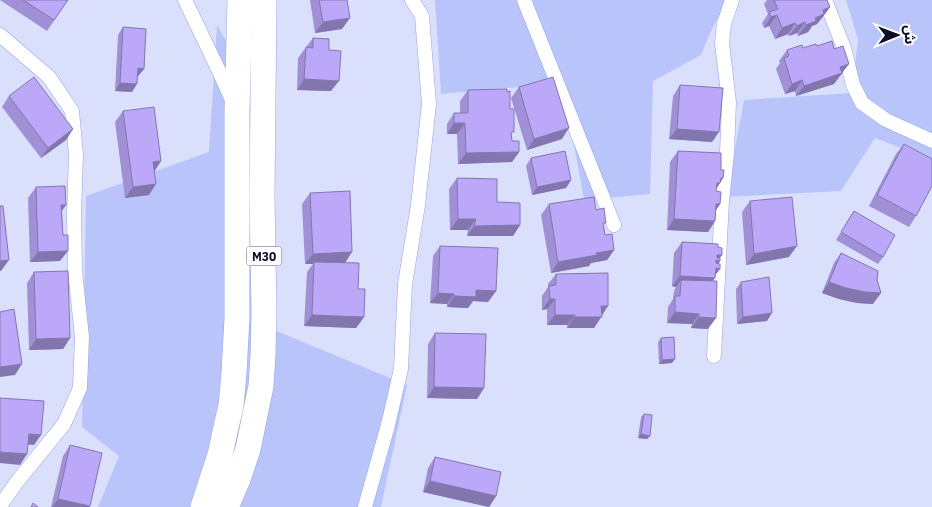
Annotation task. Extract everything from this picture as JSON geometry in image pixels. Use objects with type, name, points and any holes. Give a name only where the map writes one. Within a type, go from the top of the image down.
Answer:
[{"type":"highway","name":"M30","points":[[203,507],[220,455],[231,406],[234,374],[237,318],[237,112],[240,0]]},
{"type":"highway","name":"M30","points":[[226,507],[248,449],[262,378],[264,314],[262,196],[264,0]]},
{"type":"street","points":[[185,0],[237,112]]},
{"type":"street","points":[[412,0],[422,16]]},
{"type":"street","points":[[365,507],[388,425],[401,369],[406,284],[418,205],[429,104],[422,0]]},
{"type":"street","points":[[524,0],[614,225]]},
{"type":"street","points":[[714,356],[729,102],[722,43],[724,24],[732,0]]},
{"type":"street","points":[[825,0],[844,48],[853,85],[862,103],[886,120],[932,141]]},
{"type":"street","points":[[0,35],[49,77],[72,111],[76,155],[74,214],[76,271],[82,337],[80,388],[64,424],[16,483],[0,506]]},
{"type":"shaded area","points":[[435,0],[727,0],[701,55],[653,81],[650,194],[584,200],[563,83],[441,94]]},
{"type":"shaded area","points":[[846,0],[932,0],[932,160],[875,138],[841,191],[726,197],[744,100],[852,93],[858,39]]},
{"type":"shaded area","points":[[217,25],[255,90],[274,330],[407,385],[381,507],[98,507],[119,456],[82,427],[86,196],[209,152]]},
{"type":"building","points":[[23,0],[68,0],[54,20]]},
{"type":"building","points":[[319,0],[347,0],[350,18],[323,22]]},
{"type":"building","points":[[774,0],[827,0],[830,7],[823,10],[824,14],[815,18],[816,21],[806,25],[805,22],[797,26],[795,23],[782,28],[777,15],[771,17],[769,12],[778,9]]},
{"type":"building","points":[[123,27],[146,29],[144,69],[138,68],[137,84],[120,83]]},
{"type":"building","points":[[313,38],[329,39],[329,50],[341,51],[339,81],[304,79],[306,47],[313,48]]},
{"type":"building","points":[[832,41],[834,49],[843,46],[849,64],[840,67],[842,73],[804,86],[802,80],[792,84],[784,58],[789,56],[787,50],[802,45],[803,48],[816,44],[817,46]]},
{"type":"building","points":[[34,77],[73,129],[48,148],[9,96]]},
{"type":"building","points":[[553,77],[569,128],[534,139],[519,87]]},
{"type":"building","points":[[680,85],[723,88],[719,132],[677,129]]},
{"type":"building","points":[[507,89],[507,92],[510,91],[510,109],[514,109],[514,132],[511,132],[512,141],[519,141],[519,152],[466,153],[465,123],[454,123],[454,113],[468,113],[468,90]]},
{"type":"building","points":[[154,107],[161,161],[153,162],[156,184],[133,187],[123,111]]},
{"type":"building","points":[[904,144],[932,159],[932,186],[916,216],[877,195]]},
{"type":"building","points":[[565,151],[571,180],[537,187],[531,158]]},
{"type":"building","points":[[678,151],[721,153],[721,170],[724,170],[723,178],[721,178],[720,183],[717,183],[716,191],[721,192],[720,204],[716,204],[715,221],[674,219]]},
{"type":"building","points":[[457,178],[497,179],[497,202],[520,203],[520,225],[474,226],[476,219],[458,219]]},
{"type":"building","points":[[65,186],[66,205],[61,205],[63,235],[68,235],[68,251],[38,252],[36,187]]},
{"type":"building","points":[[350,191],[352,252],[313,254],[310,193]]},
{"type":"building","points":[[594,197],[596,210],[604,208],[606,223],[603,223],[605,235],[612,234],[614,250],[558,262],[549,204]]},
{"type":"building","points":[[792,197],[797,246],[754,254],[750,201]]},
{"type":"building","points":[[0,206],[3,206],[9,260],[0,261]]},
{"type":"building","points":[[854,211],[895,235],[883,257],[841,232]]},
{"type":"building","points":[[682,242],[718,244],[718,247],[722,248],[722,255],[717,255],[720,261],[716,260],[716,263],[720,264],[720,269],[716,268],[715,278],[680,276]]},
{"type":"building","points":[[440,246],[498,248],[496,291],[476,290],[476,297],[438,293]]},
{"type":"building","points":[[841,253],[878,271],[877,280],[881,293],[846,288],[829,282]]},
{"type":"building","points":[[314,262],[359,263],[358,289],[365,289],[364,317],[312,315]]},
{"type":"building","points":[[68,271],[70,338],[36,339],[34,272]]},
{"type":"building","points":[[608,273],[608,306],[601,306],[602,317],[555,315],[555,299],[550,299],[549,286],[556,285],[556,274]]},
{"type":"building","points":[[769,277],[772,313],[743,317],[741,282]]},
{"type":"building","points":[[681,280],[717,281],[716,318],[675,312],[675,296],[680,296]]},
{"type":"building","points":[[14,309],[22,364],[0,367],[0,312]]},
{"type":"building","points":[[435,333],[486,334],[484,388],[434,387]]},
{"type":"building","points":[[674,337],[675,359],[662,360],[661,338]]},
{"type":"building","points":[[0,398],[44,401],[41,435],[29,434],[27,454],[0,452]]},
{"type":"building","points":[[644,414],[652,415],[650,436],[641,434]]},
{"type":"building","points":[[70,445],[102,453],[90,506],[58,499]]},
{"type":"building","points":[[435,457],[501,472],[496,496],[430,481]]}]
